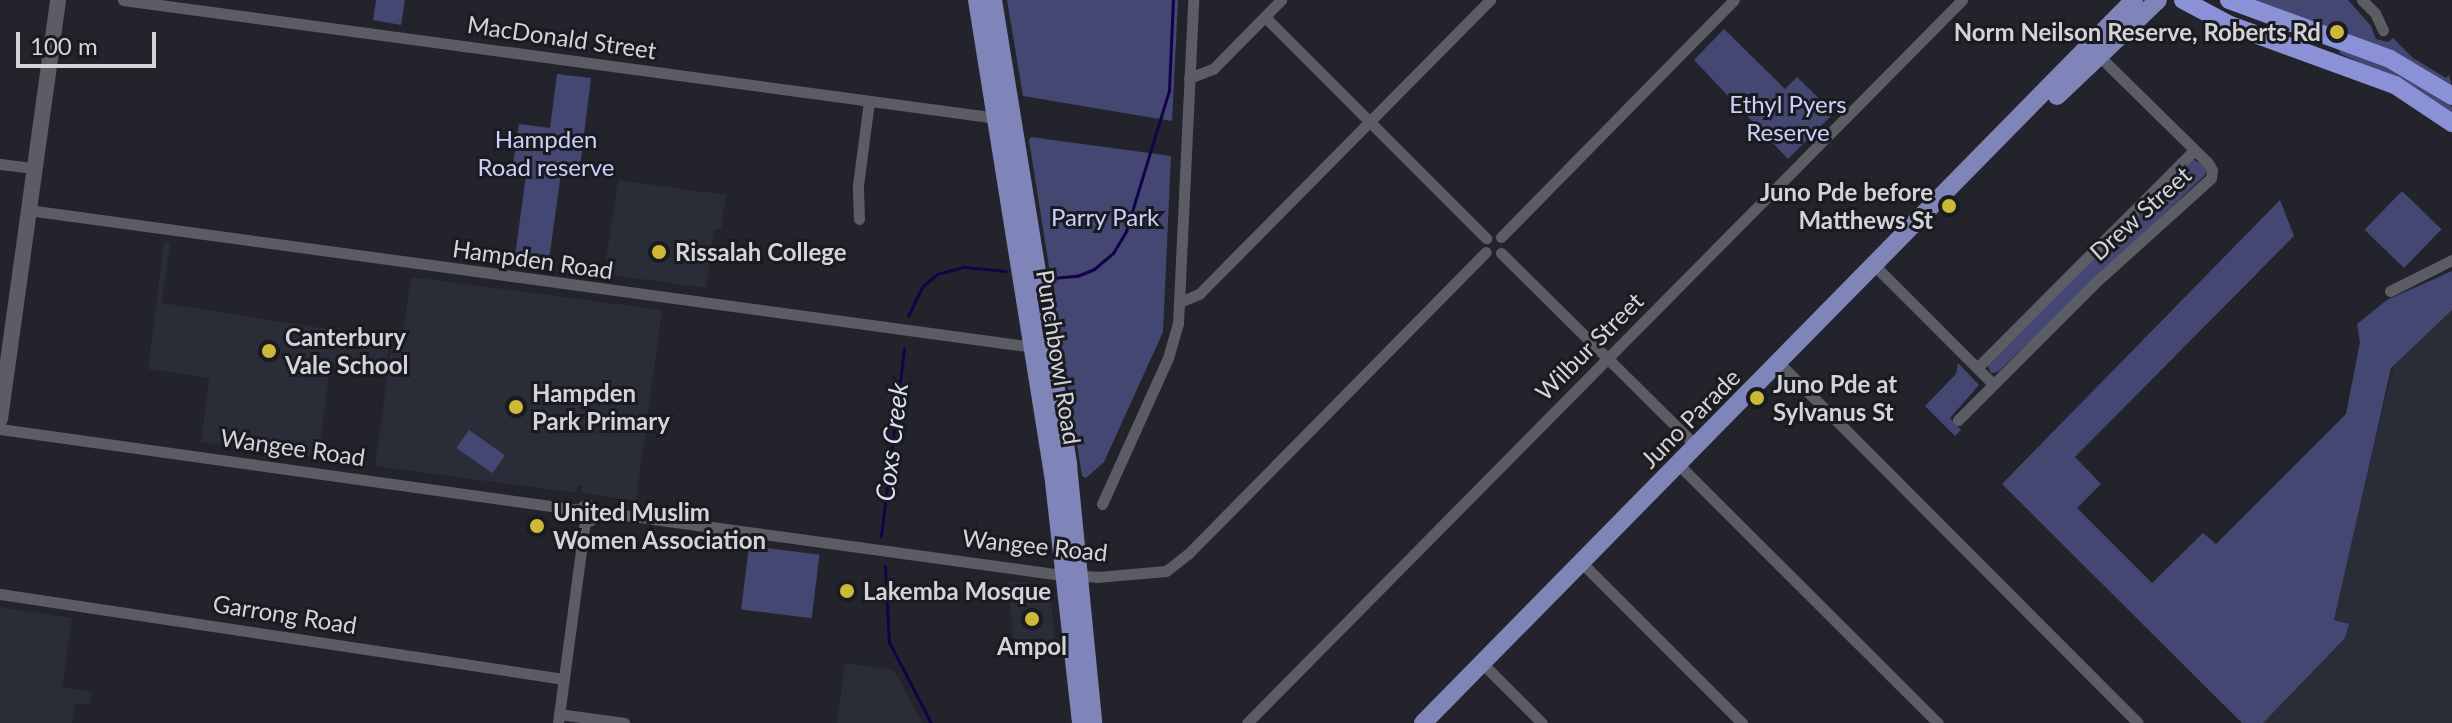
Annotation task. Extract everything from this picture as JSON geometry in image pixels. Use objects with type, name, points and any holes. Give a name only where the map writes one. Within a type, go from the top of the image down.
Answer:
[{"type":"highway","points":[[2183,0],[2230,25],[2395,85],[2452,123]]},
{"type":"highway","points":[[2229,0],[2390,59],[2452,96]]},
{"type":"main road","points":[[0,419],[6,335],[28,210],[58,0]]},
{"type":"main road","name":"Punchbowl Road","points":[[977,0],[1073,576],[1093,723]]},
{"type":"main road","name":"Punchbowl Road","points":[[993,0],[1068,465],[1081,723]]},
{"type":"main road","name":"Juno Parade","points":[[1423,723],[1876,267],[2134,0]]},
{"type":"main road","name":"Juno Parade","points":[[1992,148],[2033,118],[2158,0]]},
{"type":"street","name":"MacDonald Street","points":[[123,0],[997,118]]},
{"type":"street","points":[[1102,504],[1168,358],[1180,302],[1193,0]]},
{"type":"street","points":[[1189,78],[1213,69],[1281,0]]},
{"type":"street","points":[[1180,302],[1199,294],[1490,0]]},
{"type":"street","points":[[1501,237],[1734,0]]},
{"type":"street","name":"Wilbur Street","points":[[1247,723],[1962,0]]},
{"type":"street","points":[[2362,0],[2375,13],[2383,30]]},
{"type":"street","points":[[1265,17],[1486,238],[1486,252],[1501,253],[1504,247],[1501,237]]},
{"type":"street","points":[[2099,56],[2194,150]]},
{"type":"street","points":[[859,219],[858,185],[869,102]]},
{"type":"street","name":"Drew Street","points":[[1958,420],[2096,282],[2209,181],[2211,167],[2194,150],[1978,367]]},
{"type":"street","points":[[0,164],[34,168]]},
{"type":"street","name":"Hampden Road","points":[[28,210],[1033,347]]},
{"type":"street","points":[[1486,238],[1492,235],[1501,237]]},
{"type":"street","name":"Wangee Road","points":[[0,429],[582,515],[588,504],[595,511],[1073,576],[1156,573],[1174,566],[1486,252]]},
{"type":"street","points":[[1501,253],[1696,446]]},
{"type":"street","points":[[2390,291],[2452,260]]},
{"type":"street","points":[[1876,267],[1993,384]]},
{"type":"street","points":[[1779,363],[2138,723]]},
{"type":"street","points":[[1678,464],[1938,723]]},
{"type":"street","points":[[582,515],[559,718],[624,723]]},
{"type":"street","points":[[1581,562],[1742,723]]},
{"type":"street","name":"Garrong Road","points":[[0,594],[564,679]]},
{"type":"street","points":[[1481,662],[1542,723]]},
{"type":"shaded area","name":"Rissalah College","points":[[618,180],[726,195],[721,229],[714,229],[706,288],[604,274]]},
{"type":"shaded area","name":"Canterbury Vale School","points":[[164,242],[170,244],[162,303],[390,339],[386,371],[330,363],[319,458],[201,442],[209,378],[148,369]]},
{"type":"shaded area","name":"Hampden Park Primary","points":[[411,277],[662,310],[636,501],[581,493],[582,486],[577,486],[576,493],[375,466],[391,348],[402,341]]},
{"type":"shaded area","points":[[2452,309],[2452,723],[2245,723],[2318,646],[2395,363]]},
{"type":"shaded area","name":"Ampol","points":[[1008,581],[1047,586],[1056,652],[1014,647]]},
{"type":"shaded area","points":[[0,607],[72,618],[62,687],[92,692],[90,705],[75,703],[72,723],[0,723]]},
{"type":"shaded area","points":[[845,663],[894,670],[922,723],[837,723]]},
{"type":"green space","points":[[376,0],[405,0],[401,25],[373,20]]},
{"type":"green space","points":[[1007,0],[1178,0],[1172,121],[1023,96]]},
{"type":"green space","points":[[2248,0],[2348,0],[2371,26],[2376,39],[2388,42],[2393,38],[2413,58],[2446,78],[2449,75],[2452,87],[2419,66]]},
{"type":"green space","name":"Ethyl Pyers Reserve","points":[[1724,29],[1785,89],[1797,77],[1834,113],[1788,159],[1694,60]]},
{"type":"green space","points":[[2341,48],[2398,71],[2439,95],[2452,107],[2452,113],[2417,89],[2339,53]]},
{"type":"green space","name":"Hampden Road reserve","points":[[557,74],[591,78],[579,175],[561,173],[548,267],[514,263],[527,168],[513,165],[519,124],[550,128]]},
{"type":"green space","name":"Parry Park","points":[[1031,137],[1171,156],[1163,332],[1104,462],[1086,478],[1082,476],[1029,140]]},
{"type":"green space","points":[[2192,159],[2207,171],[2204,176],[1998,372],[1991,373],[1987,365]]},
{"type":"green space","points":[[2402,191],[2442,229],[2404,268],[2364,230]]},
{"type":"green space","points":[[2280,200],[2294,236],[2075,457],[2101,484],[2077,508],[2152,583],[2203,533],[2216,544],[2346,414],[2360,342],[2357,324],[2387,300],[2452,271],[2452,310],[2391,368],[2334,620],[2349,624],[2345,638],[2263,723],[2242,723],[2002,484]]},
{"type":"green space","points":[[1958,363],[1979,385],[1950,418],[1961,430],[1955,436],[1925,406],[1956,374]]},
{"type":"green space","points":[[469,430],[505,455],[492,473],[456,448]]},
{"type":"green space","points":[[749,546],[819,555],[812,618],[741,610]]},
{"type":"waterway","name":"Coxs Creek","points":[[1052,278],[1077,276],[1094,269],[1113,253],[1126,231],[1169,90],[1173,0]]},
{"type":"waterway","name":"Coxs Creek","points":[[908,316],[922,287],[937,274],[964,267],[1006,271]]},
{"type":"waterway","name":"Coxs Creek","points":[[881,536],[904,348]]},
{"type":"waterway","name":"Coxs Creek","points":[[885,566],[889,642],[931,723]]},
{"type":"place","name":"Norm Neilson Reserve, Roberts Rd","points":[[2337,32]]},
{"type":"place","name":"Juno Pde before Matthews St","points":[[1949,206]]},
{"type":"place","name":"Rissalah College","points":[[659,252]]},
{"type":"place","name":"Canterbury Vale School","points":[[269,351]]},
{"type":"place","name":"Juno Pde at Sylvanus St","points":[[1757,398]]},
{"type":"place","name":"Hampden Park Primary","points":[[516,407]]},
{"type":"place","name":"United Muslim Women Association","points":[[537,526]]},
{"type":"place","name":"Lakemba Mosque","points":[[847,591]]},
{"type":"place","name":"Ampol","points":[[1032,619]]}]
